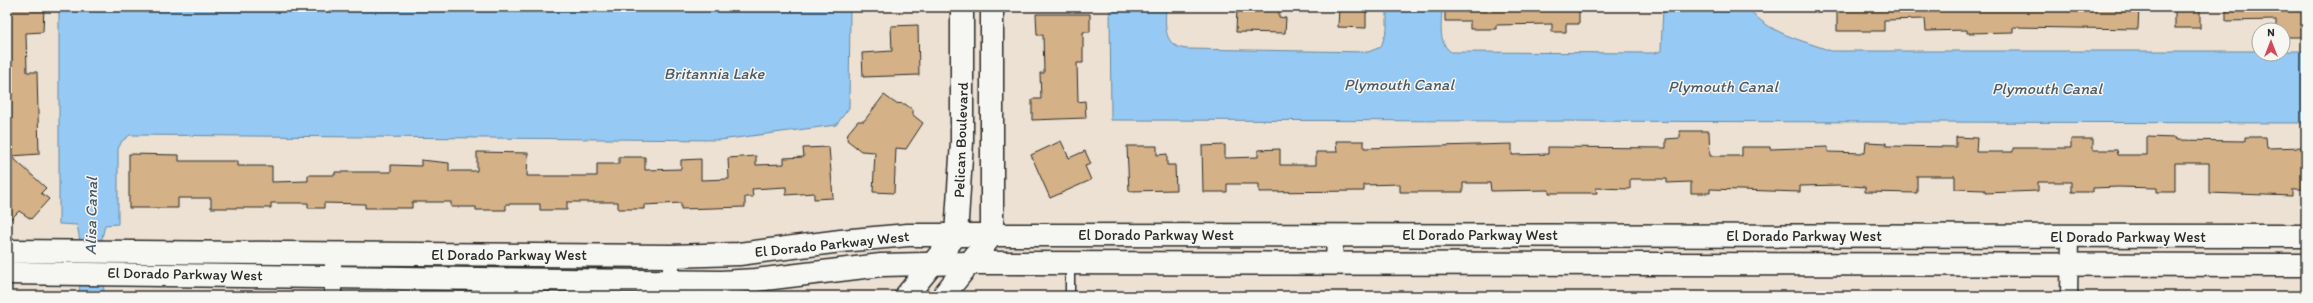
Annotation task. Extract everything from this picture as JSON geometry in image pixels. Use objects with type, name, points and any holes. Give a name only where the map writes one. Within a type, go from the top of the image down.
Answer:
[{"type":"street","name":"Pelican Boulevard","points":[[956,235],[962,142],[962,7]]},
{"type":"street","name":"Pelican Boulevard","points":[[992,7],[992,235]]},
{"type":"street","name":"El Dorado Parkway West","points":[[7,273],[70,263],[116,263],[333,253],[671,256],[739,254],[841,241],[908,235],[2306,236]]},
{"type":"street","points":[[906,296],[956,235]]},
{"type":"street","points":[[943,296],[992,235]]},
{"type":"street","points":[[1334,264],[1335,235]]},
{"type":"street","points":[[2069,296],[2070,237]]},
{"type":"street","name":"El Dorado Parkway West","points":[[7,251],[70,263]]},
{"type":"street","points":[[333,253],[333,286]]},
{"type":"street","points":[[671,256],[671,289]]},
{"type":"street","name":"El Dorado Parkway West","points":[[116,263],[333,286],[671,289],[881,265],[968,263],[2306,265]]},
{"type":"lane","points":[[1070,264],[1070,296]]},
{"type":"water","name":"Britannia Lake","points":[[59,7],[850,7],[849,108],[836,125],[720,140],[130,135],[122,141],[118,149],[118,224],[105,225],[102,238],[104,296],[78,296],[81,279],[81,260],[77,225],[59,224]]},
{"type":"water","name":"Plymouth Canal","points":[[1110,7],[1166,7],[1165,21],[1167,34],[1170,40],[1173,44],[1187,49],[1368,52],[1381,47],[1387,29],[1387,7],[1442,7],[1442,38],[1447,48],[1451,52],[1655,53],[1661,51],[1663,7],[1748,7],[1764,23],[1785,35],[1831,51],[2251,51],[2251,62],[2291,62],[2291,51],[2306,51],[2306,123],[1111,120]]},
{"type":"building","points":[[7,7],[44,7],[43,32],[26,33],[27,72],[37,72],[39,154],[11,156],[46,188],[41,193],[49,199],[31,219],[19,211],[7,223]]},
{"type":"building","points":[[1237,7],[1279,7],[1279,17],[1286,18],[1285,33],[1236,32]]},
{"type":"building","points":[[1339,7],[1366,7],[1366,28],[1338,27]]},
{"type":"building","points":[[1445,7],[1579,7],[1579,24],[1566,24],[1566,32],[1552,32],[1552,24],[1496,25],[1496,29],[1470,29],[1470,21],[1445,21]]},
{"type":"building","points":[[1837,7],[2139,7],[2138,29],[2013,27],[2013,32],[1967,33],[1967,30],[1926,31],[1925,19],[1884,20],[1884,31],[1837,31]]},
{"type":"building","points":[[2175,7],[2200,7],[2200,28],[2175,28]]},
{"type":"building","points":[[2226,7],[2306,7],[2306,37],[2291,37],[2291,22],[2276,22],[2276,20],[2226,21]]},
{"type":"building","points":[[1036,14],[1090,14],[1090,32],[1083,32],[1083,63],[1077,63],[1078,102],[1085,101],[1086,118],[1032,120],[1032,99],[1041,99],[1040,73],[1044,73],[1043,35],[1037,35]]},
{"type":"building","points":[[918,25],[919,75],[863,77],[862,53],[892,51],[891,26]]},
{"type":"building","points":[[884,95],[895,103],[905,104],[913,110],[913,115],[923,123],[906,149],[896,148],[894,193],[873,192],[875,152],[861,151],[847,140],[848,133],[858,121],[864,121]]},
{"type":"building","points":[[1680,131],[1709,131],[1710,156],[1742,156],[1742,147],[1770,147],[1770,149],[1828,147],[1828,152],[1865,153],[1866,142],[1886,143],[1886,146],[1956,147],[1956,137],[1977,138],[1976,152],[2013,152],[2013,148],[2071,148],[2071,139],[2093,139],[2093,150],[2117,150],[2118,155],[2147,155],[2147,137],[2176,138],[2176,140],[2245,141],[2245,137],[2266,137],[2267,148],[2306,147],[2306,189],[2293,189],[2293,196],[2209,193],[2209,163],[2175,163],[2175,192],[2157,192],[2157,188],[2118,187],[2093,188],[2093,192],[2071,192],[2071,182],[2038,182],[2038,191],[1985,193],[1985,190],[1955,189],[1955,176],[1917,176],[1917,193],[1865,192],[1865,187],[1840,185],[1800,186],[1800,192],[1710,189],[1710,193],[1691,193],[1691,182],[1667,183],[1667,179],[1630,179],[1630,189],[1596,188],[1597,193],[1549,193],[1549,190],[1491,191],[1490,183],[1463,183],[1463,192],[1400,192],[1400,184],[1364,185],[1364,191],[1259,192],[1259,184],[1227,184],[1227,192],[1203,192],[1202,146],[1225,145],[1225,158],[1258,157],[1258,150],[1280,149],[1280,165],[1316,165],[1316,152],[1337,152],[1336,141],[1364,141],[1364,148],[1512,144],[1512,155],[1548,154],[1548,147],[1666,148],[1666,139],[1680,138]]},
{"type":"building","points":[[1061,141],[1069,158],[1085,151],[1091,164],[1085,166],[1091,180],[1050,198],[1031,155]]},
{"type":"building","points":[[1127,146],[1157,146],[1157,155],[1167,154],[1167,165],[1175,165],[1176,190],[1129,191]]},
{"type":"building","points":[[829,147],[833,198],[814,199],[814,193],[786,195],[786,187],[752,189],[753,197],[745,197],[745,207],[681,209],[681,203],[644,205],[644,209],[618,209],[618,202],[567,202],[567,210],[540,210],[540,204],[506,204],[506,210],[476,210],[476,207],[451,207],[451,202],[412,202],[412,208],[365,208],[365,204],[324,203],[324,208],[308,208],[308,203],[271,203],[271,208],[211,208],[211,198],[178,198],[178,208],[129,208],[129,154],[179,155],[179,161],[238,161],[238,166],[272,166],[272,182],[308,181],[308,175],[335,175],[335,172],[391,172],[391,165],[421,166],[421,160],[449,163],[449,171],[477,171],[477,152],[528,153],[527,176],[597,176],[597,164],[619,164],[619,157],[645,157],[645,170],[681,169],[681,160],[701,159],[701,180],[729,179],[728,158],[756,156],[756,165],[784,164],[784,158],[804,157],[803,148]]},
{"type":"water label","name":"Alisa Canal","points":[[91,216]]}]
